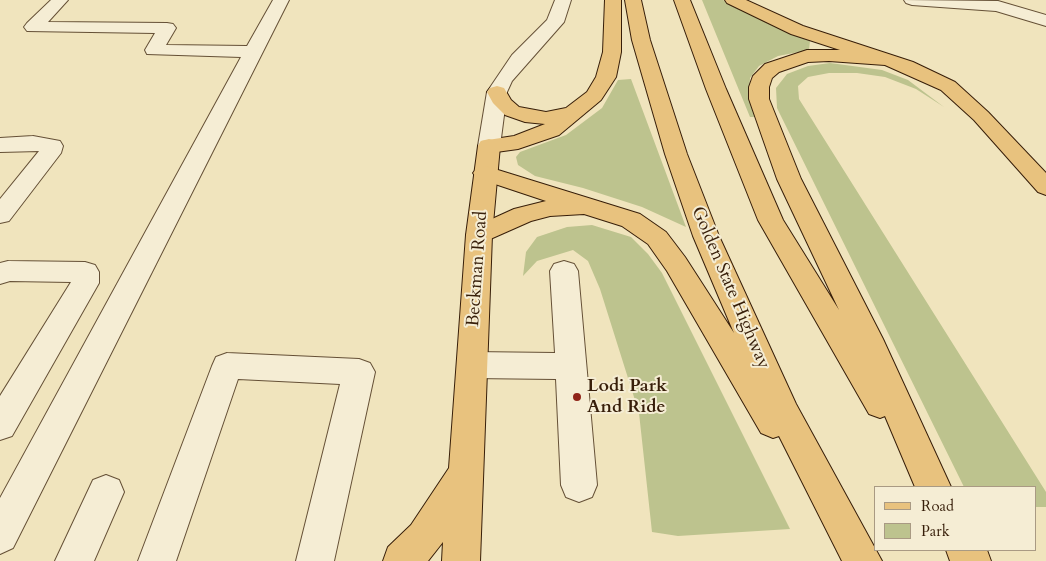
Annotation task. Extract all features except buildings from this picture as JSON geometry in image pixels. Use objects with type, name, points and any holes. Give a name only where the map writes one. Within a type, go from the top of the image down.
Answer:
[{"type":"main road","points":[[487,160],[518,142],[550,130],[594,96],[606,77],[612,52],[613,0]]},
{"type":"main road","name":"Golden State Highway","points":[[633,0],[641,40],[676,154],[706,236],[784,413],[863,561]]},
{"type":"main road","points":[[682,0],[716,89],[771,220],[928,486]]},
{"type":"main road","points":[[733,0],[797,30],[926,74],[948,86],[981,116],[1046,187]]},
{"type":"main road","points":[[888,60],[830,55],[807,56],[788,61],[772,68],[763,76],[759,87],[760,99],[790,179],[868,339],[933,486]]},
{"type":"main road","points":[[497,92],[503,102],[512,110],[525,116],[546,118],[572,114]]},
{"type":"main road","points":[[487,160],[631,220],[657,238],[676,264],[856,561]]},
{"type":"main road","name":"Beckman Road","points":[[461,561],[464,474],[480,235],[487,160]]},
{"type":"main road","points":[[480,235],[522,215],[550,208],[580,207],[609,212]]},
{"type":"main road","points":[[402,561],[424,538],[464,474]]},
{"type":"street","points":[[60,0],[33,27],[167,28],[154,50],[254,52]]},
{"type":"street","points":[[0,535],[281,0]]},
{"type":"street","name":"Beckman Road","points":[[487,160],[497,92],[512,68],[555,22],[563,0]]},
{"type":"street","points":[[912,0],[1023,6],[1046,22]]},
{"type":"street","points":[[0,145],[33,143],[52,146],[50,153],[0,215]]},
{"type":"street","points":[[0,274],[8,271],[85,272],[86,283],[0,424]]},
{"type":"street","points":[[564,271],[579,485]]},
{"type":"street","points":[[472,365],[571,366]]},
{"type":"street","points":[[157,561],[227,366],[358,372],[315,561]]},
{"type":"street","points":[[74,561],[106,492]]},
{"type":"green space","points":[[702,0],[723,0],[773,26],[810,41],[809,50],[778,56],[759,66],[750,78],[749,97],[757,117],[750,117]]},
{"type":"green space","points":[[830,63],[882,70],[908,80],[944,107],[916,89],[885,77],[857,73],[829,73],[808,77],[798,86],[799,99],[1046,492],[1046,507],[1036,507],[1036,486],[964,486],[777,108],[776,88],[787,74],[808,66]]},
{"type":"green space","points":[[631,79],[686,227],[642,207],[583,188],[535,176],[518,165],[516,157],[520,152],[566,135],[602,108],[618,80]]},
{"type":"green space","points":[[592,225],[631,237],[648,254],[662,273],[790,529],[678,536],[652,532],[639,413],[600,289],[588,261],[573,250],[537,261],[523,276],[526,252],[537,237],[567,227]]},
{"type":"place","name":"Lodi Park And Ride","points":[[577,397]]}]
